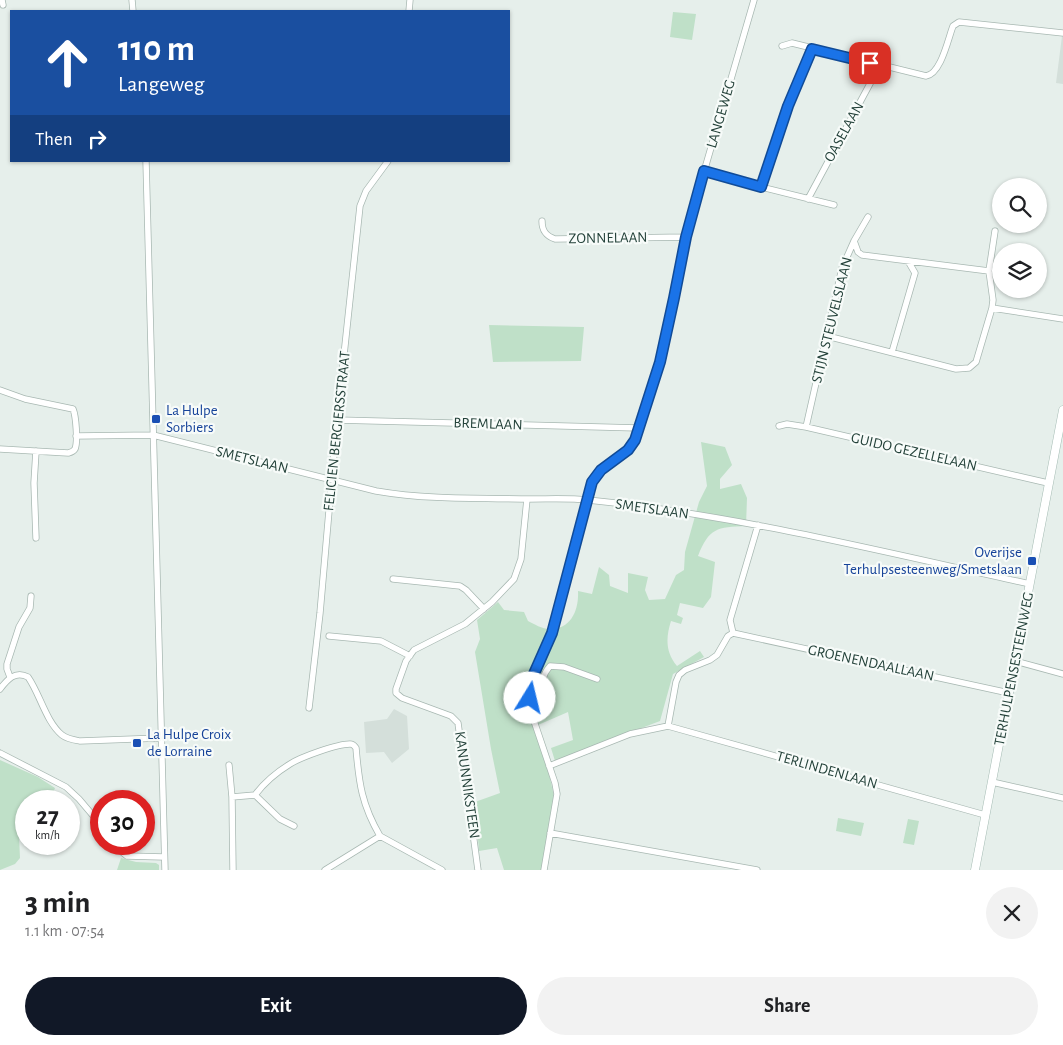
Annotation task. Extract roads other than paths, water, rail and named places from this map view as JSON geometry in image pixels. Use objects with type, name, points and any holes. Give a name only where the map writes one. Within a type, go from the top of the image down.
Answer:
[{"type":"main road","name":"TERHULPENSESTEENWEG","points":[[975,870],[1063,410]]},
{"type":"street","name":"LANGEWEG","points":[[544,870],[557,794],[533,718],[530,698],[532,683],[537,666],[550,640],[587,500],[596,476],[601,470],[628,450],[635,440],[660,362],[686,237],[754,0]]},
{"type":"street","points":[[782,46],[792,43],[930,76],[937,70],[953,26],[959,22],[1063,33]]},
{"type":"street","points":[[761,187],[788,106],[812,49]]},
{"type":"street","name":"OASELAAN","points":[[808,198],[880,65]]},
{"type":"street","points":[[146,162],[165,870]]},
{"type":"street","name":"FELICIEN BERGIERSSTRAAT","points":[[309,708],[360,206],[366,190],[387,162]]},
{"type":"street","points":[[704,171],[834,205]]},
{"type":"street","name":"STIJN STEUVELSLAAN","points":[[806,427],[845,260],[868,217]]},
{"type":"street","name":"ZONNELAAN","points":[[542,221],[542,227],[546,234],[555,239],[686,237]]},
{"type":"street","points":[[827,336],[956,369],[969,368],[976,362],[992,308],[993,300],[989,271],[996,233]]},
{"type":"street","points":[[854,241],[858,252],[862,255]]},
{"type":"street","points":[[845,260],[856,255],[862,255],[989,271]]},
{"type":"street","points":[[908,261],[915,273]]},
{"type":"street","points":[[892,352],[915,273],[925,263]]},
{"type":"street","points":[[992,308],[1063,319]]},
{"type":"street","points":[[0,390],[25,400],[73,409],[76,436],[75,448],[68,453],[0,449]]},
{"type":"street","name":"BREMLAAN","points":[[337,420],[638,428]]},
{"type":"street","name":"GUIDO GEZELLELAAN","points":[[779,426],[787,424],[806,427],[1048,483]]},
{"type":"street","name":"SMETSLAAN","points":[[76,436],[154,435],[376,491],[404,496],[587,500],[758,525],[1030,584]]},
{"type":"street","points":[[36,451],[34,483],[36,538]]},
{"type":"street","name":"KANUNNIKSTEEN","points":[[478,870],[460,726],[451,716],[398,696],[396,688],[406,661],[421,646],[454,630],[484,609],[506,589],[519,568],[527,499]]},
{"type":"street","points":[[549,766],[630,734],[668,726],[679,675],[685,670],[710,660],[717,655],[728,636],[733,632],[730,620],[758,525]]},
{"type":"street","points":[[393,580],[460,586],[484,609]]},
{"type":"street","points":[[10,677],[7,664],[19,627],[30,608],[31,596]]},
{"type":"street","name":"GROENENDAALLAAN","points":[[733,632],[1009,693]]},
{"type":"street","points":[[329,636],[381,641],[410,656]]},
{"type":"street","points":[[1016,661],[1063,674]]},
{"type":"street","points":[[533,718],[536,713],[540,685],[550,666],[564,667],[597,679]]},
{"type":"street","points":[[0,689],[10,677],[22,674],[28,677],[52,723],[62,735],[69,739],[80,741],[161,738]]},
{"type":"street","name":"TERLINDENLAAN","points":[[668,726],[985,816]]},
{"type":"street","points":[[232,797],[255,795],[282,769],[299,759],[336,747],[354,745],[356,748],[362,796],[380,836],[442,870]]},
{"type":"street","points":[[0,753],[66,788],[90,812]]},
{"type":"street","points":[[229,765],[232,797],[233,870]]},
{"type":"street","points":[[992,782],[1063,798]]},
{"type":"street","points":[[255,795],[280,819],[294,826]]},
{"type":"street","points":[[550,833],[757,870]]},
{"type":"street","points":[[325,870],[380,836]]},
{"type":"street","points":[[126,855],[164,857]]},
{"type":"street","points":[[702,870],[704,861]]},
{"type":"place","name":"La Hulpe Sorbiers","points":[[156,419]]},
{"type":"place","name":"Overijse Terhulpsesteenweg/Smetslaan","points":[[1032,561]]},
{"type":"place","name":"La Hulpe Croix de Lorraine","points":[[137,743]]}]
